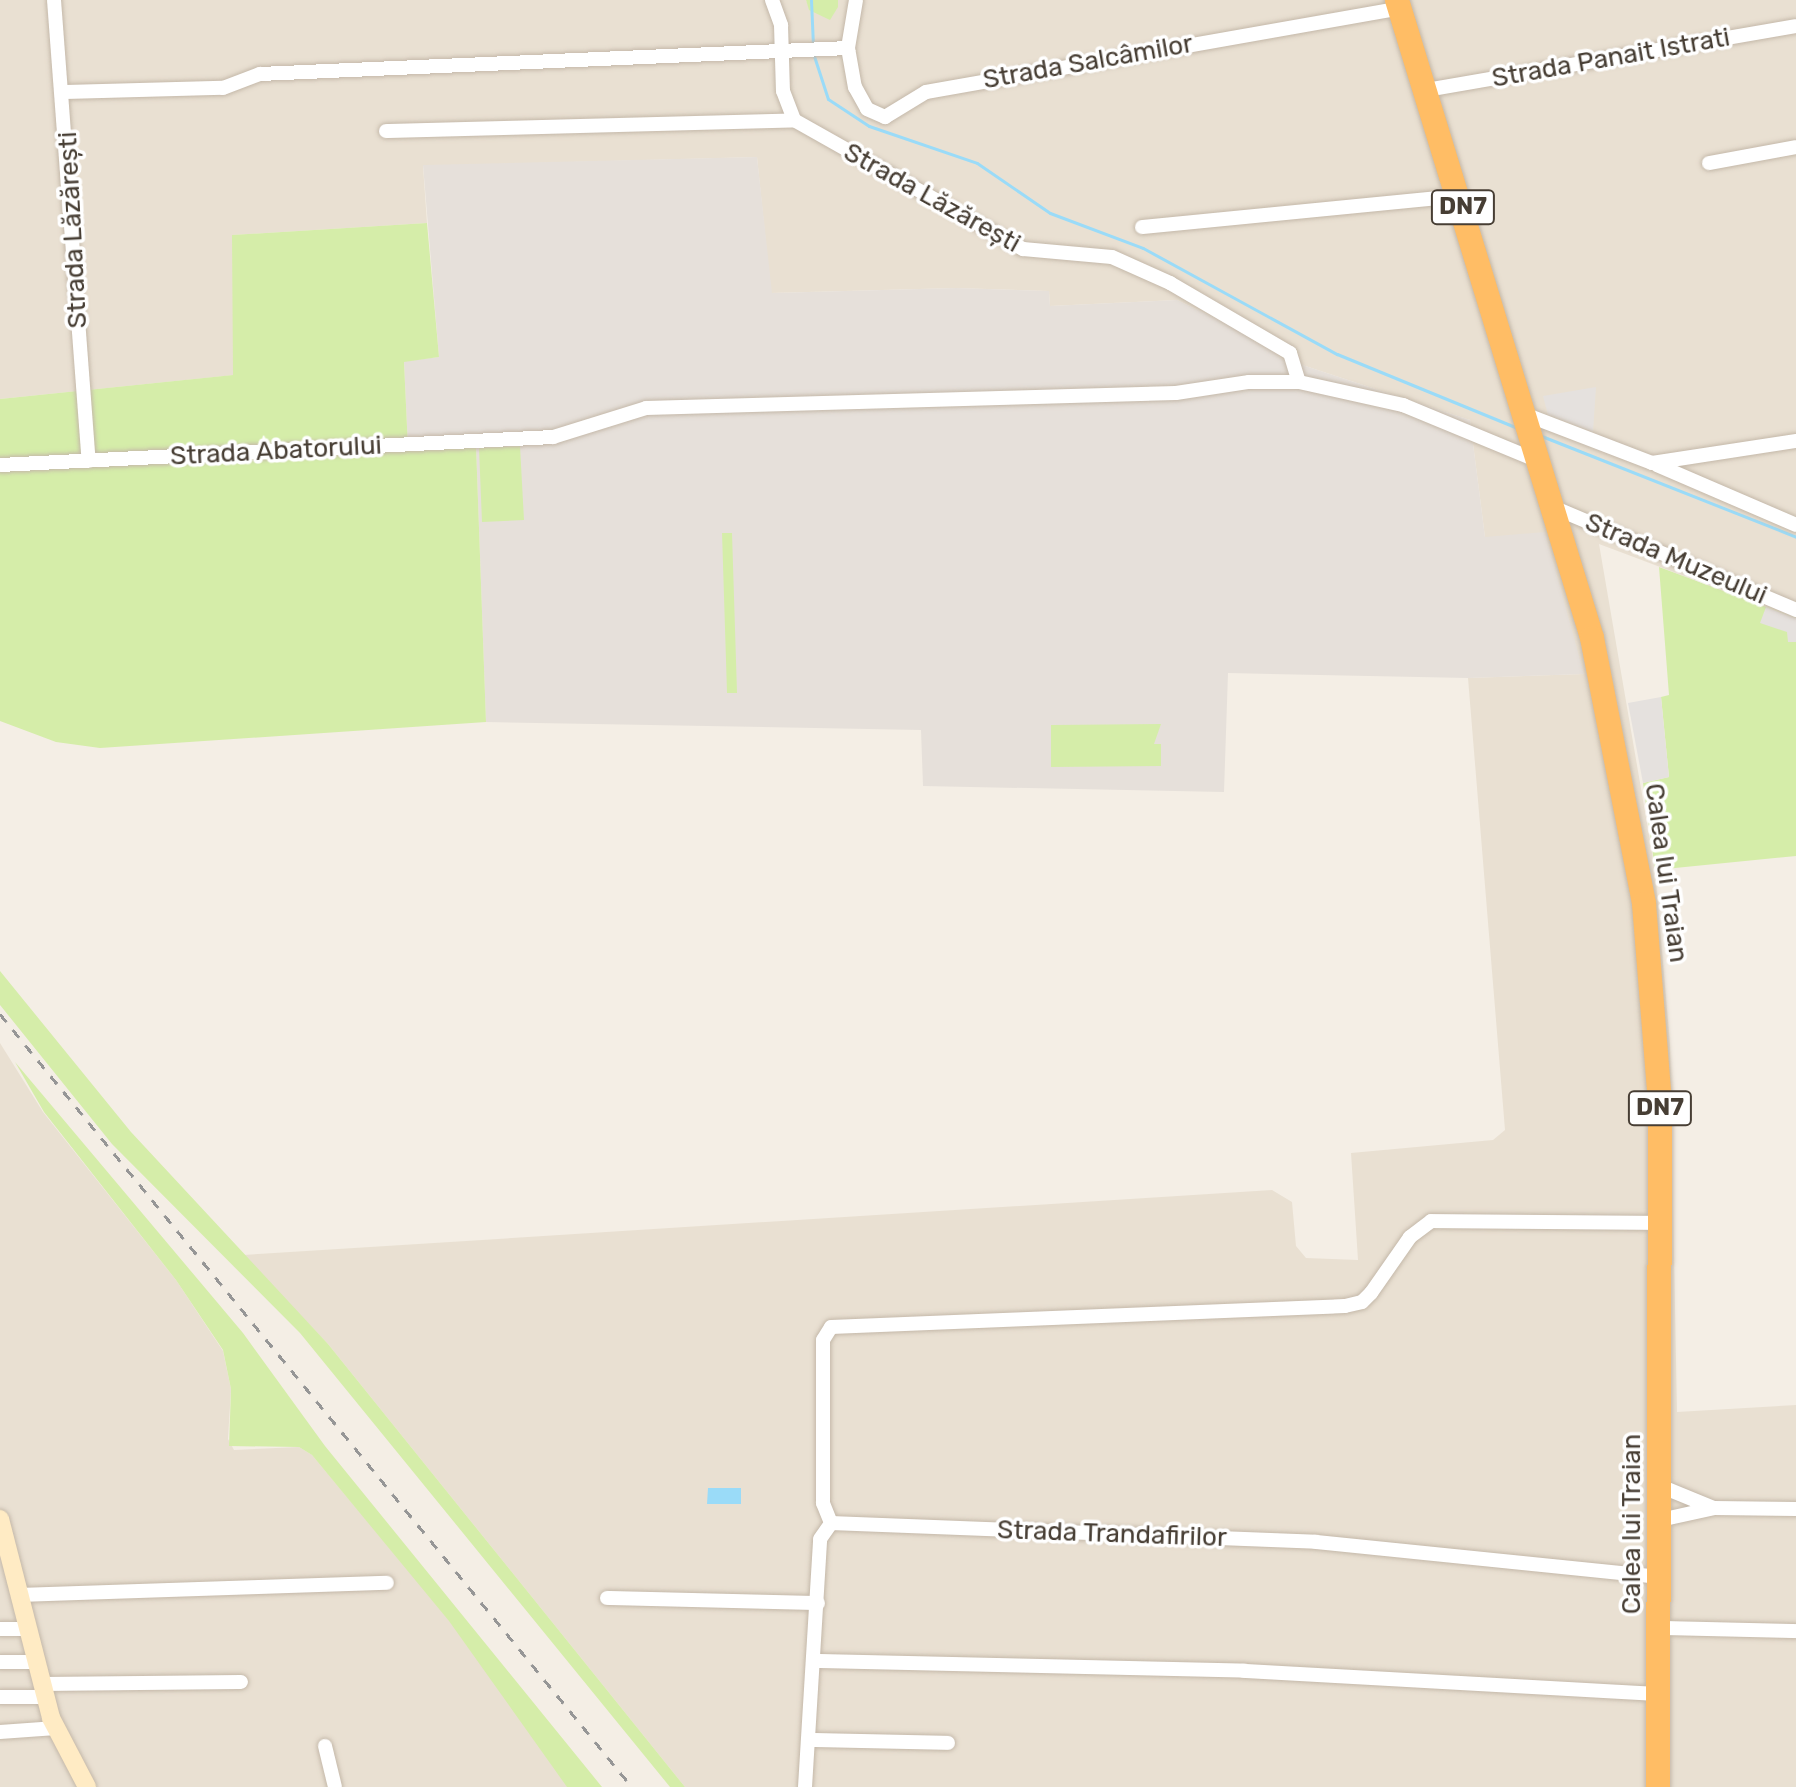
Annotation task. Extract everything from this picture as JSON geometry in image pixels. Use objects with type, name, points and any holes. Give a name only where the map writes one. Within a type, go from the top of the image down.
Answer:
[{"type":"highway","name":"Calea lui Traian","points":[[1398,4],[1555,508],[1611,717],[1644,904],[1659,1052],[1658,1787]]},
{"type":"street","name":"Strada Lăzărești","points":[[54,0],[65,92],[89,461]]},
{"type":"street","points":[[386,131],[794,120],[783,91],[782,52],[772,0]]},
{"type":"street","points":[[65,92],[223,88],[260,74],[848,48],[856,0]]},
{"type":"street","name":"Strada Salcâmilor","points":[[848,48],[861,102],[875,116],[885,117],[926,92],[1398,4]]},
{"type":"street","name":"Strada Panait Istrati","points":[[1426,90],[1796,26]]},
{"type":"street","name":"Strada Lăzărești","points":[[794,120],[1023,249],[1112,257],[1156,276],[1290,353],[1299,382]]},
{"type":"street","points":[[1709,163],[1796,147]]},
{"type":"street","points":[[1142,227],[1459,196]]},
{"type":"street","name":"Strada Abatorului","points":[[0,465],[553,437],[646,408],[1176,393],[1249,382],[1299,382],[1652,463],[1796,525]]},
{"type":"street","points":[[1652,463],[1796,441]]},
{"type":"street","name":"Strada Muzeului","points":[[1555,508],[1796,610]]},
{"type":"street","points":[[805,1787],[816,1661],[820,1539],[831,1523],[823,1503],[823,1340],[831,1327],[1345,1306],[1371,1293],[1410,1237],[1431,1221],[1660,1223]]},
{"type":"street","points":[[1660,1486],[1714,1508]]},
{"type":"street","points":[[1660,1520],[1714,1508],[1796,1509]]},
{"type":"street","points":[[0,1519],[43,1691],[56,1728],[87,1787]]},
{"type":"street","name":"Strada Trandafirilor","points":[[831,1523],[1316,1542],[1660,1577]]},
{"type":"street","points":[[18,1595],[387,1583]]},
{"type":"street","points":[[607,1598],[818,1603]]},
{"type":"street","points":[[1660,1628],[1796,1631]]},
{"type":"street","points":[[0,1629],[27,1629]]},
{"type":"street","points":[[816,1661],[1244,1671],[1659,1694]]},
{"type":"street","points":[[0,1662],[35,1662]]},
{"type":"street","points":[[0,1697],[43,1691],[241,1682]]},
{"type":"street","points":[[0,1732],[56,1728]]},
{"type":"street","points":[[810,1740],[948,1743]]},
{"type":"street","points":[[325,1746],[335,1787]]},
{"type":"shaded area","points":[[0,0],[806,0],[810,10],[838,7],[838,0],[1796,0],[1796,618],[1599,544],[1655,870],[1670,1044],[1677,1412],[1796,1405],[1796,1787],[685,1787],[328,1344],[243,1255],[1272,1190],[1292,1202],[1296,1246],[1306,1258],[1358,1260],[1351,1153],[1493,1140],[1505,1130],[1468,678],[1584,674],[1485,537],[1470,420],[1281,358],[1253,336],[1177,300],[1050,306],[1049,291],[956,288],[771,293],[757,157],[423,166],[427,223],[233,235],[234,375],[0,399]]},
{"type":"shaded area","points":[[757,157],[772,293],[956,288],[1049,291],[1050,306],[1177,300],[1253,336],[1281,358],[1470,420],[1485,537],[1545,532],[1584,674],[1468,678],[1228,673],[1224,792],[923,786],[921,730],[486,722],[476,445],[408,449],[404,361],[439,357],[423,165]]},
{"type":"shaded area","points":[[1596,387],[1593,432],[1548,415],[1543,396]]},
{"type":"shaded area","points":[[1766,607],[1796,618],[1796,642],[1788,642],[1787,632],[1760,623]]},
{"type":"shaded area","points":[[1661,697],[1669,777],[1643,783],[1628,703]]},
{"type":"shaded area","points":[[0,1043],[43,1112],[176,1280],[223,1351],[231,1389],[228,1439],[234,1450],[299,1447],[312,1455],[589,1787],[0,1787]]},
{"type":"green space","points":[[806,0],[838,0],[838,7],[830,20],[809,10]]},
{"type":"green space","points":[[427,223],[439,357],[404,362],[408,448],[476,445],[486,722],[100,748],[56,742],[0,721],[0,399],[233,375],[232,235]]},
{"type":"green space","points":[[520,446],[524,520],[482,522],[479,448]]},
{"type":"green space","points":[[722,533],[732,533],[737,693],[727,693]]},
{"type":"green space","points":[[1659,567],[1796,618],[1796,856],[1655,870],[1643,783],[1669,777],[1661,697],[1669,695]]},
{"type":"green space","points":[[1161,724],[1154,744],[1161,744],[1161,766],[1051,767],[1051,725]]},
{"type":"green space","points":[[0,971],[131,1132],[328,1344],[685,1787],[670,1787],[300,1333],[112,1144],[0,1005]]},
{"type":"green space","points":[[15,1062],[243,1333],[325,1446],[602,1787],[567,1787],[449,1621],[312,1455],[299,1447],[229,1446],[231,1389],[223,1350],[176,1280],[44,1112]]},
{"type":"water","points":[[708,1488],[741,1488],[741,1504],[707,1504]]},
{"type":"waterway","points":[[811,0],[813,45]]},
{"type":"waterway","points":[[814,56],[828,99],[869,126],[977,163],[1050,213],[1143,248],[1337,354],[1517,428]]},
{"type":"waterway","points":[[1539,435],[1796,537]]},
{"type":"railway","points":[[0,1014],[632,1787]]}]
